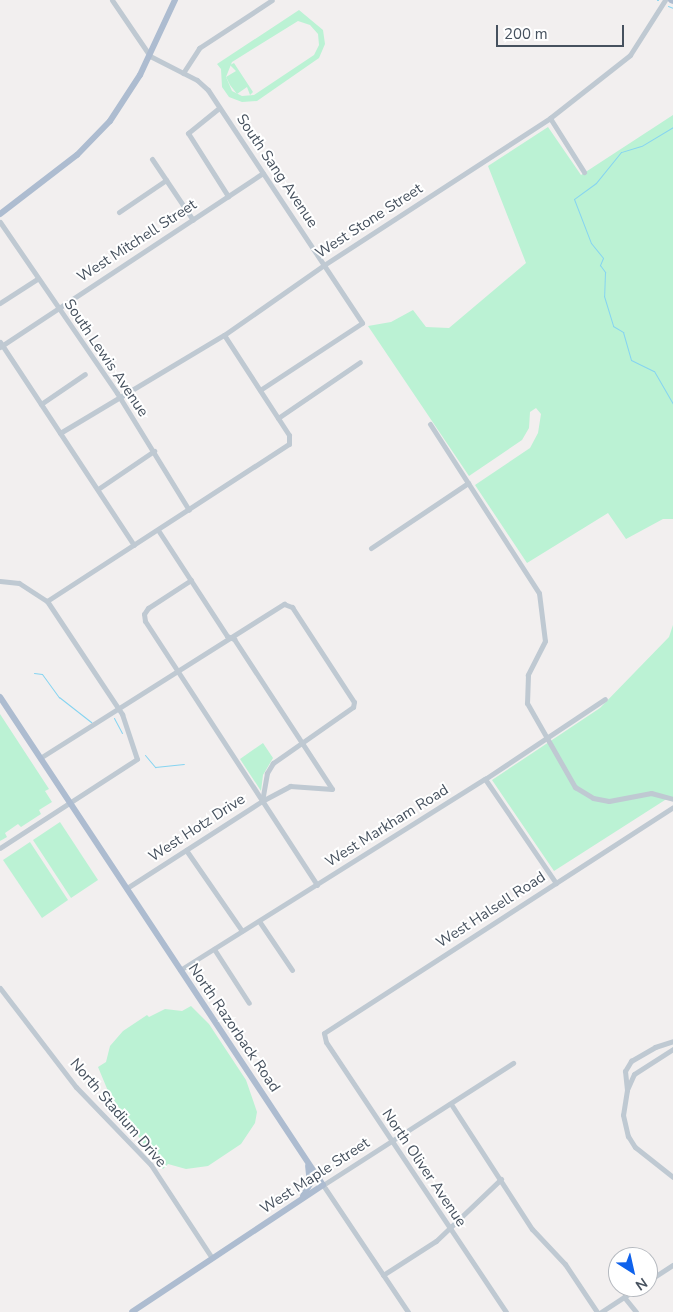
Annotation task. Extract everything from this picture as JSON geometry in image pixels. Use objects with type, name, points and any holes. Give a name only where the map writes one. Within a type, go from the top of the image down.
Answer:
[{"type":"main road","points":[[0,214],[95,138],[120,108],[150,56],[175,0]]},
{"type":"main road","name":"North Razorback Road","points":[[0,697],[323,1185]]},
{"type":"main road","points":[[301,1199],[311,1182],[306,1160]]},
{"type":"main road","name":"West Maple Street","points":[[132,1312],[323,1185]]},
{"type":"street","points":[[112,0],[150,56]]},
{"type":"street","points":[[183,73],[199,48],[272,0]]},
{"type":"street","name":"West Stone Street","points":[[60,433],[110,402],[120,400],[224,335],[324,265],[550,118],[630,55],[665,0]]},
{"type":"street","name":"South Sang Avenue","points":[[150,56],[204,85],[362,322],[260,390]]},
{"type":"street","points":[[219,108],[188,133],[228,196]]},
{"type":"street","points":[[550,118],[584,172]]},
{"type":"street","points":[[152,159],[193,220]]},
{"type":"street","name":"West Mitchell Street","points":[[1,345],[263,173]]},
{"type":"street","points":[[118,212],[166,180]]},
{"type":"street","name":"South Lewis Avenue","points":[[0,222],[154,451],[189,510]]},
{"type":"street","points":[[0,303],[37,279]]},
{"type":"street","points":[[47,602],[189,510],[290,441],[278,418],[224,335]]},
{"type":"street","points":[[1,345],[134,545]]},
{"type":"street","points":[[278,418],[360,362]]},
{"type":"street","points":[[41,404],[85,374]]},
{"type":"street","points":[[430,424],[539,592],[545,641],[528,676],[527,703],[549,737],[575,787],[593,798],[609,801],[661,793],[673,799]]},
{"type":"street","points":[[98,489],[154,451]]},
{"type":"street","points":[[371,548],[468,483]]},
{"type":"street","points":[[158,530],[332,788],[290,786],[262,801]]},
{"type":"street","points":[[191,580],[148,608],[144,614],[145,622],[316,885]]},
{"type":"street","points":[[0,581],[19,583],[47,602],[118,710],[128,728],[137,759],[0,848]]},
{"type":"street","name":"West Hotz Drive","points":[[127,888],[262,801],[271,766],[353,707],[354,702],[292,607],[284,604],[231,637]]},
{"type":"street","points":[[40,758],[231,637]]},
{"type":"street","name":"West Markham Road","points":[[180,970],[485,779],[605,699]]},
{"type":"street","points":[[485,779],[556,883]]},
{"type":"street","name":"West Halsell Road","points":[[324,1036],[326,1031],[673,807]]},
{"type":"street","points":[[186,850],[242,931]]},
{"type":"street","points":[[259,921],[292,970]]},
{"type":"street","points":[[214,948],[249,1003]]},
{"type":"street","name":"North Stadium Drive","points":[[0,988],[76,1087],[151,1165],[212,1258]]},
{"type":"street","name":"North Oliver Avenue","points":[[324,1036],[391,1142],[506,1312]]},
{"type":"street","points":[[673,1041],[655,1047],[631,1061],[625,1070],[627,1090],[623,1115],[628,1136],[643,1156],[673,1177]]},
{"type":"street","points":[[627,1090],[639,1069],[673,1049]]},
{"type":"street","name":"West Maple Street","points":[[323,1185],[513,1063]]},
{"type":"street","points":[[451,1104],[532,1229],[565,1264],[599,1312],[624,1297],[636,1312]]},
{"type":"street","points":[[383,1275],[450,1229],[500,1179]]},
{"type":"street","name":"North Razorback Road","points":[[323,1185],[408,1312]]},
{"type":"street","points":[[658,1275],[673,1265]]},
{"type":"green space","points":[[299,10],[323,30],[325,44],[319,58],[257,101],[242,102],[229,97],[222,87],[221,69],[217,64]],"holes":[[[298,21],[310,25],[318,34],[319,45],[314,55],[254,95],[242,96],[232,91],[226,77],[232,62]]]},
{"type":"green space","points":[[234,63],[253,92],[250,95],[247,87],[237,94],[226,77],[236,71],[230,65]]},
{"type":"green space","points":[[673,115],[673,519],[663,519],[626,539],[608,513],[527,563],[475,485],[530,448],[538,433],[541,414],[536,408],[530,412],[529,428],[522,440],[469,476],[368,326],[391,322],[413,310],[426,327],[449,328],[526,263],[488,166],[548,127],[581,175]]},
{"type":"green space","points":[[673,625],[673,799],[665,800],[554,871],[492,780],[600,708],[669,637]]},
{"type":"green space","points":[[0,714],[49,789],[45,791],[52,802],[39,810],[41,814],[21,827],[18,824],[5,833],[7,837],[0,841]]},
{"type":"green space","points":[[263,743],[273,758],[263,775],[261,791],[240,759]]},
{"type":"green space","points":[[60,822],[98,880],[71,898],[33,840]]},
{"type":"green space","points":[[30,842],[68,900],[42,918],[3,860]]},
{"type":"green space","points":[[191,1006],[209,1024],[246,1080],[257,1112],[255,1123],[241,1144],[208,1166],[186,1169],[168,1164],[163,1169],[144,1150],[146,1147],[131,1126],[125,1130],[116,1117],[122,1112],[108,1091],[98,1067],[106,1062],[110,1046],[123,1031],[147,1015],[149,1017],[165,1009],[182,1011]]},
{"type":"waterway","points":[[668,6],[673,8]]},
{"type":"waterway","points":[[673,127],[641,146],[621,152],[596,183],[574,199],[591,243],[603,258],[600,265],[605,272],[604,296],[613,326],[623,332],[631,360],[654,371],[673,404]]},
{"type":"waterway","points":[[34,673],[42,674],[59,697],[91,722]]},
{"type":"waterway","points":[[114,718],[122,733]]},
{"type":"waterway","points":[[145,755],[155,767],[184,764]]}]
